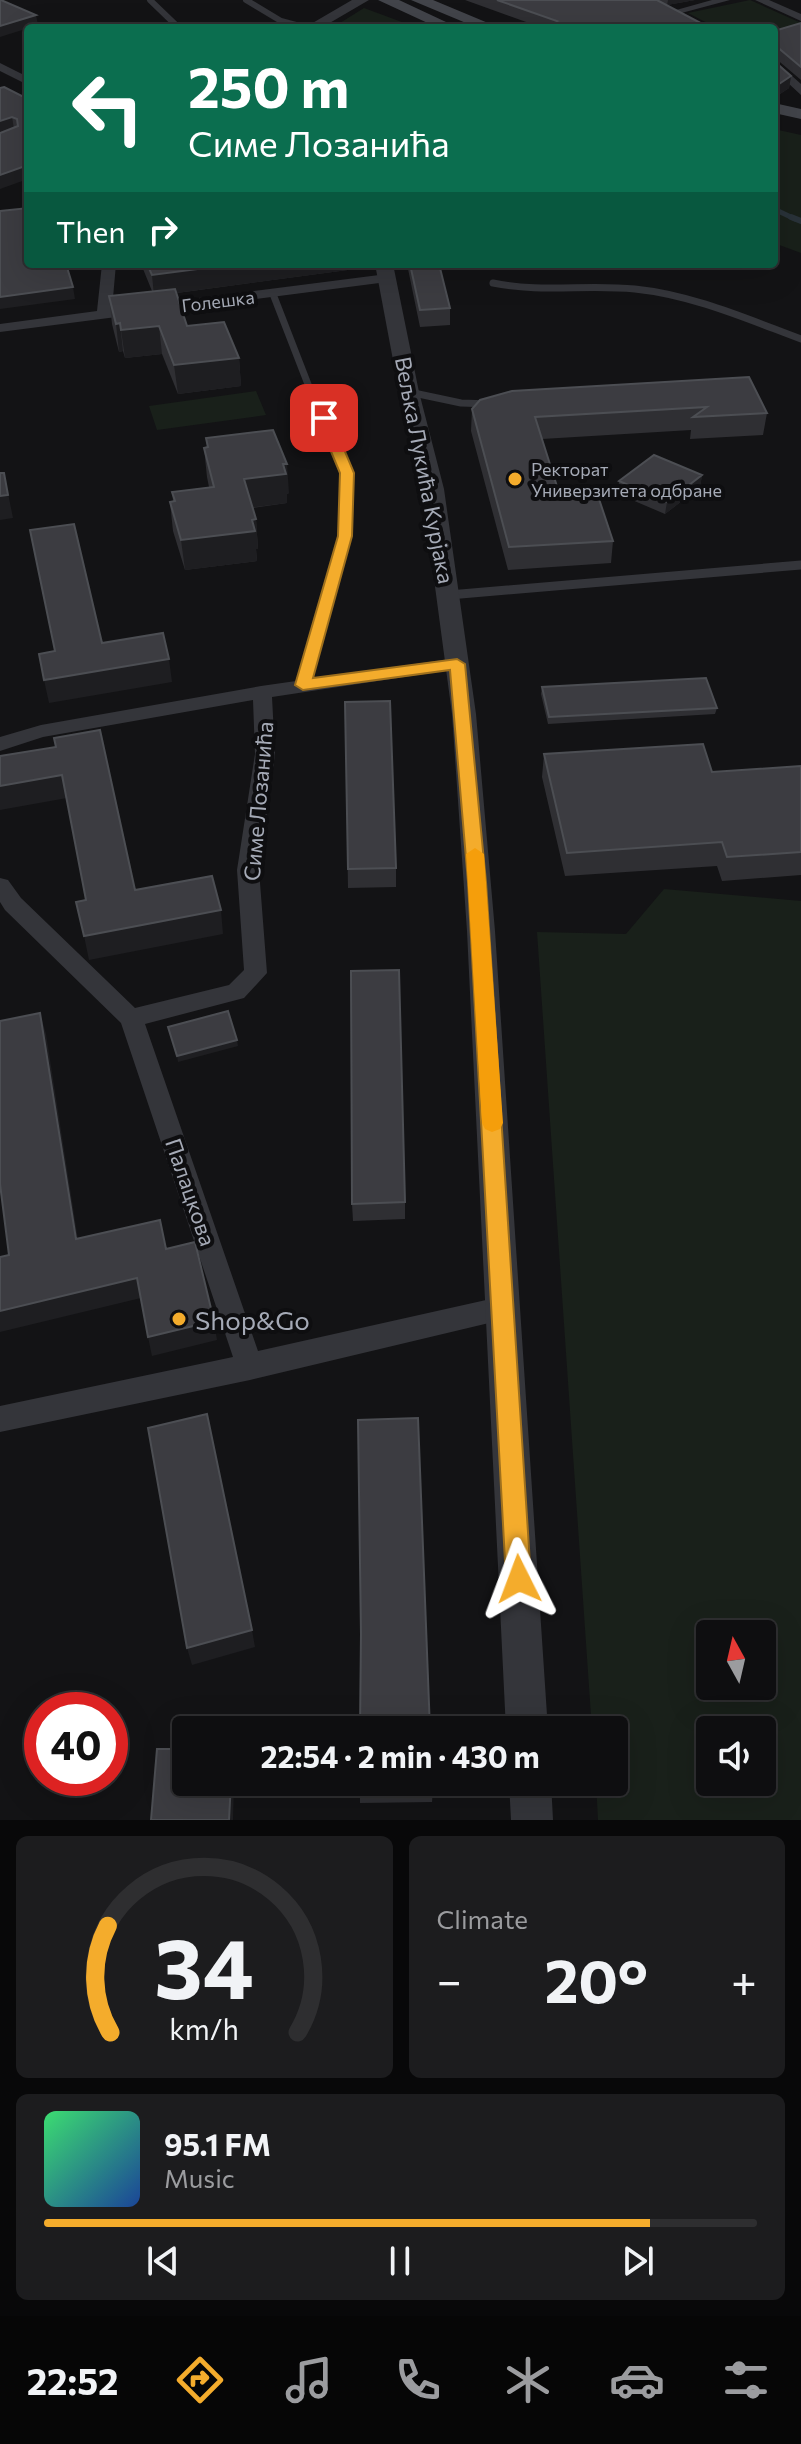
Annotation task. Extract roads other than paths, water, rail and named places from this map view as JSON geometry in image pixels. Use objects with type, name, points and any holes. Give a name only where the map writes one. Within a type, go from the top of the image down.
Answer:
[{"type":"main road","points":[[386,0],[443,24]]},
{"type":"main road","points":[[419,0],[482,24]]},
{"type":"main road","points":[[778,109],[801,114]]},
{"type":"main road","points":[[778,122],[801,128]]},
{"type":"street","points":[[317,24],[362,0]]},
{"type":"street","points":[[674,12],[725,0]]},
{"type":"street","points":[[760,0],[801,18]]},
{"type":"street","points":[[661,7],[696,23]]},
{"type":"street","points":[[0,66],[24,80]]},
{"type":"street","points":[[778,67],[801,91]]},
{"type":"street","points":[[104,315],[109,268]]},
{"type":"street","name":"Голешка","points":[[0,328],[273,294],[386,271]]},
{"type":"street","name":"Вељка Лукића Курјака","points":[[386,271],[409,392],[433,489],[449,595],[475,844],[526,1716]]},
{"type":"street","name":"Симе Лозанића","points":[[0,744],[41,731],[261,692],[457,664]]},
{"type":"street","name":"Симе Лозанића","points":[[131,1018],[236,992],[256,973],[249,858],[268,741],[267,714],[261,692]]},
{"type":"street","points":[[0,886],[13,904],[131,1018]]},
{"type":"street","name":"Палацкова","points":[[131,1018],[250,1367]]},
{"type":"street","points":[[0,1419],[250,1367],[504,1308]]},
{"type":"street","points":[[531,1796],[532,1820]]},
{"type":"lane","points":[[150,0],[175,24]]},
{"type":"lane","points":[[246,0],[281,21],[293,24]]},
{"type":"lane","points":[[493,283],[521,291],[603,287],[636,289],[691,301],[801,339]]},
{"type":"lane","points":[[273,294],[311,392]]},
{"type":"lane","points":[[409,392],[479,405],[506,402]]},
{"type":"lane","points":[[303,685],[345,536],[347,473],[324,418]]},
{"type":"lane","points":[[449,595],[801,565]]},
{"type":"waterway","points":[[778,211],[795,219]]},
{"type":"waterway","points":[[791,217],[801,221]]},
{"type":"place","name":"Ректорат Универзитета одбране","points":[[515,479]]},
{"type":"place","name":"Shop&Go","points":[[179,1319]]}]
